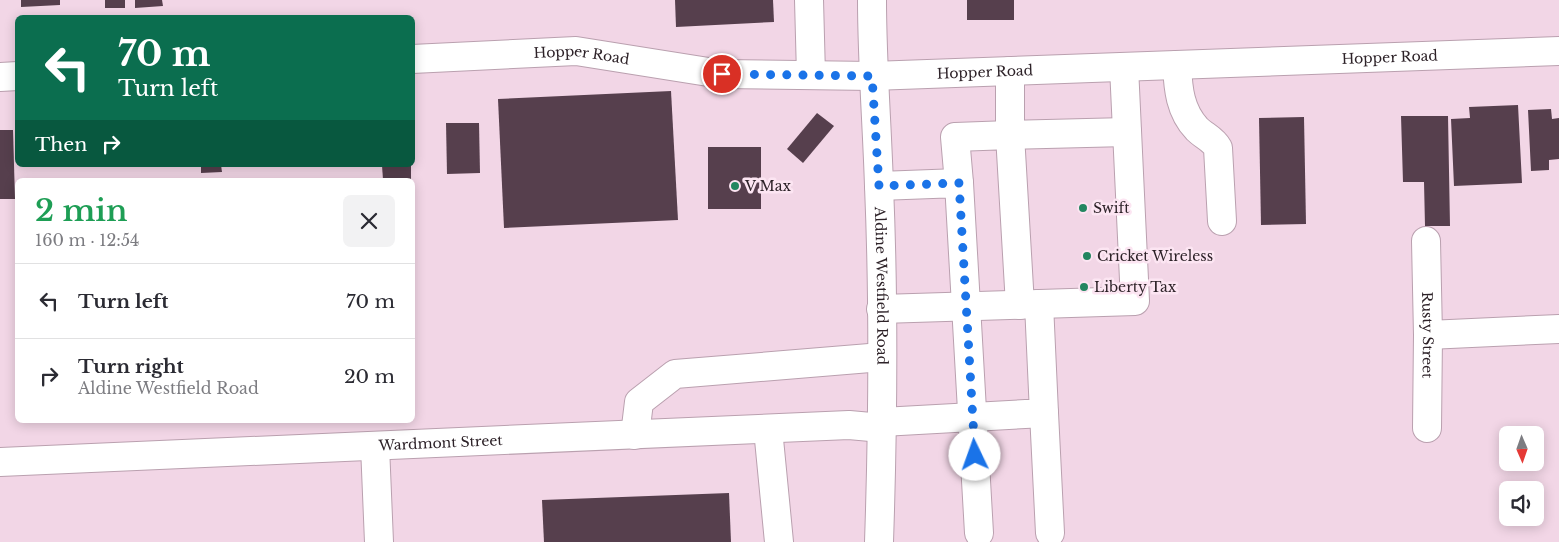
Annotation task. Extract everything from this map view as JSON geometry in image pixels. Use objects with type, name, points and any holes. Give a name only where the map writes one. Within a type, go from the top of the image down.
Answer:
[{"type":"main road","points":[[809,0],[811,75]]},
{"type":"main road","name":"Aldine Westfield Road","points":[[872,0],[872,76],[879,186],[882,357],[879,542]]},
{"type":"main road","name":"Hopper Road","points":[[415,59],[576,51],[722,74],[872,76],[1559,51]]},
{"type":"main road","points":[[1177,65],[1178,96],[1190,122],[1214,141],[1218,148],[1222,221]]},
{"type":"main road","points":[[881,309],[1135,301],[1124,67]]},
{"type":"main road","points":[[1010,71],[1010,135],[1029,305],[1044,413],[1050,533]]},
{"type":"main road","points":[[0,77],[15,76]]},
{"type":"main road","points":[[979,533],[955,137],[1127,132]]},
{"type":"main road","points":[[879,186],[959,183]]},
{"type":"main road","name":"Rusty Street","points":[[1426,241],[1427,428]]},
{"type":"main road","points":[[1428,335],[1559,329]]},
{"type":"main road","points":[[635,435],[639,402],[675,374],[882,357]]},
{"type":"main road","name":"Wardmont Street","points":[[0,462],[882,425],[972,416],[1044,413]]},
{"type":"main road","points":[[768,429],[779,542]]},
{"type":"main road","points":[[375,446],[379,542]]},
{"type":"building","points":[[21,0],[60,0],[60,5],[21,7]]},
{"type":"building","points":[[105,0],[125,0],[125,8],[105,8]]},
{"type":"building","points":[[135,0],[162,0],[163,6],[135,8]]},
{"type":"building","points":[[675,0],[773,0],[774,22],[676,27]]},
{"type":"building","points":[[967,0],[1014,0],[1014,20],[967,20]]},
{"type":"building","points":[[671,91],[678,220],[504,228],[498,99]]},
{"type":"building","points":[[1518,105],[1522,183],[1454,186],[1451,119],[1470,118],[1469,107]]},
{"type":"building","points":[[1551,109],[1552,119],[1559,118],[1559,159],[1549,160],[1549,170],[1531,171],[1528,110]]},
{"type":"building","points":[[817,113],[834,126],[803,163],[787,149]]},
{"type":"building","points":[[1401,116],[1448,116],[1450,226],[1425,226],[1424,182],[1403,182]]},
{"type":"building","points":[[1304,117],[1306,224],[1261,225],[1259,118]]},
{"type":"building","points":[[446,123],[479,123],[480,173],[447,174]]},
{"type":"building","points":[[0,130],[13,130],[15,199],[0,199]]},
{"type":"building","points":[[708,147],[761,147],[761,209],[708,209]]},
{"type":"building","points":[[201,167],[221,167],[222,172],[201,173]]},
{"type":"building","points":[[382,167],[411,167],[411,178],[383,178]]},
{"type":"building","points":[[729,493],[731,542],[544,542],[542,500]]},
{"type":"place","name":"V Max","points":[[735,186]]},
{"type":"place","name":"Swift","points":[[1083,208]]},
{"type":"place","name":"Cricket Wireless","points":[[1087,256]]},
{"type":"place","name":"Liberty Tax","points":[[1084,287]]},
{"type":"route","points":[[722,74],[872,76],[879,186],[959,183],[975,455]]}]
